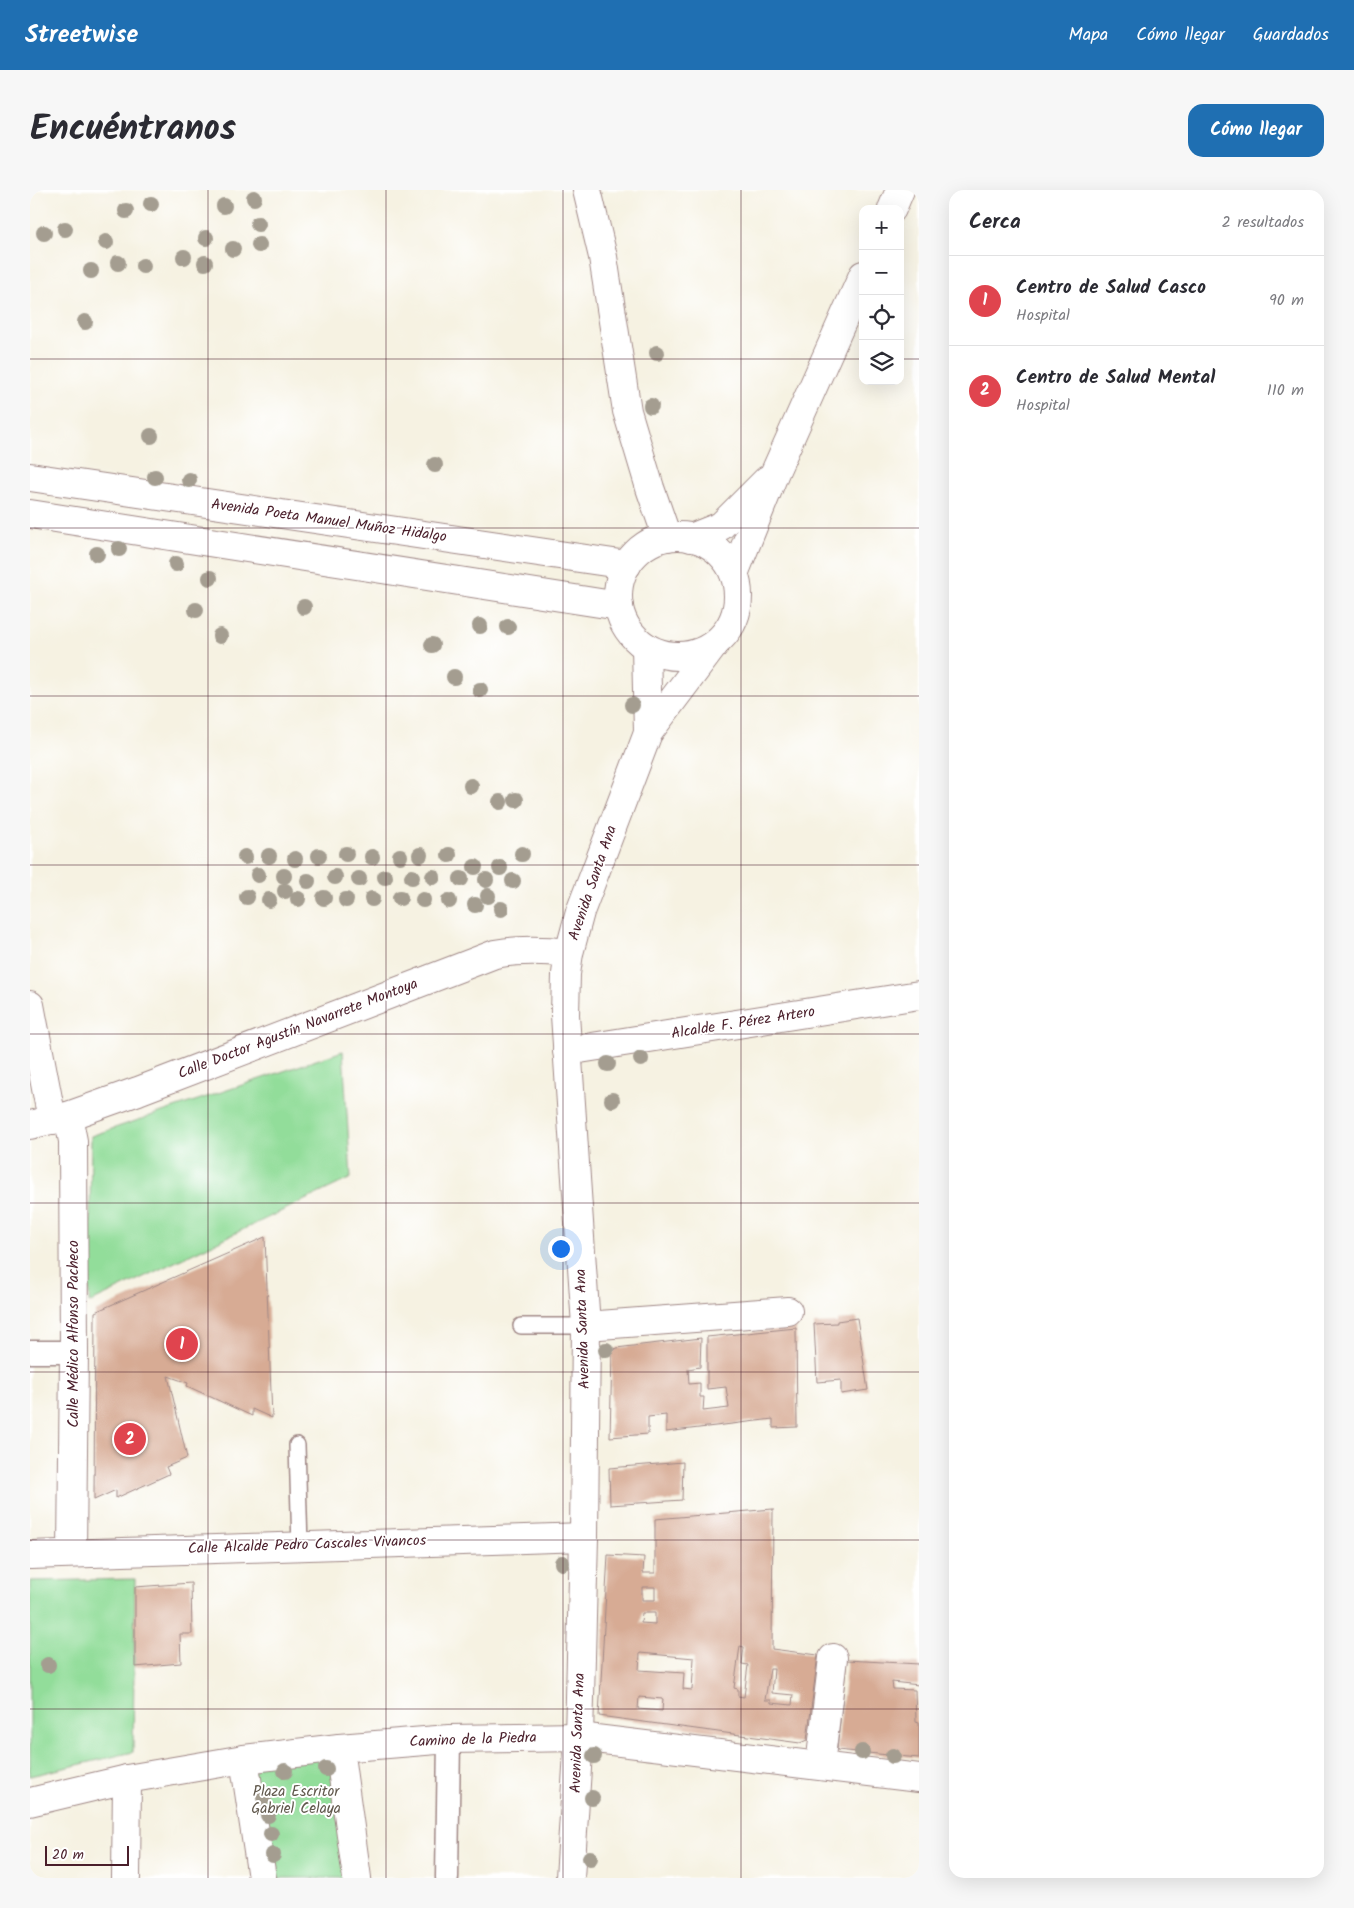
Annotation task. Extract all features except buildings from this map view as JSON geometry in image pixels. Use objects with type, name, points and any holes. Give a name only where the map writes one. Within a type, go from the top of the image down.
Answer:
[{"type":"street","points":[[587,190],[603,257],[627,411],[650,488],[679,537],[709,545],[724,557],[734,574],[738,593],[736,613],[727,631],[648,733]]},
{"type":"street","points":[[894,205],[900,190]]},
{"type":"street","points":[[734,574],[775,472],[859,284]]},
{"type":"street","points":[[714,646],[698,654],[680,657],[662,654],[646,647],[633,636],[624,623],[619,606],[621,578],[627,565],[638,552],[651,543],[721,526],[775,472]]},
{"type":"street","name":"Avenida Poeta Manuel Muñoz Hidalgo","points":[[30,477],[627,565]]},
{"type":"street","points":[[30,514],[619,606]]},
{"type":"street","points":[[646,647],[648,733]]},
{"type":"street","name":"Avenida Santa Ana","points":[[570,1878],[579,1737],[584,1536],[586,1326],[567,1051],[565,1015],[566,974],[569,953],[580,912],[648,733]]},
{"type":"street","name":"Calle Doctor Agustín Navarrete Montoya","points":[[51,1120],[138,1091],[495,954],[515,950],[543,950],[569,953]]},
{"type":"street","name":"Alcalde F. Pérez Artero","points":[[567,1051],[919,996]]},
{"type":"street","name":"Calle Médico Alfonso Pacheco","points":[[30,1005],[51,1120],[74,1141],[72,1553]]},
{"type":"street","points":[[586,1326],[788,1311]]},
{"type":"street","points":[[30,1352],[74,1352]]},
{"type":"street","name":"Calle Alcalde Pedro Cascales Vivancos","points":[[30,1555],[584,1536]]},
{"type":"street","points":[[820,1765],[833,1658]]},
{"type":"street","name":"Camino de la Piedra","points":[[30,1802],[127,1779],[244,1759],[338,1748],[449,1739],[579,1737],[919,1778]]},
{"type":"street","points":[[447,1878],[449,1739]]},
{"type":"street","points":[[338,1748],[358,1878]]},
{"type":"street","points":[[244,1759],[262,1878]]},
{"type":"street","points":[[126,1878],[127,1779]]},
{"type":"lane","points":[[521,1326],[586,1326]]},
{"type":"lane","points":[[297,1445],[300,1546]]},
{"type":"green space","points":[[343,1051],[351,1178],[89,1303],[91,1136]]},
{"type":"green space","points":[[135,1579],[133,1752],[30,1776],[30,1581]]},
{"type":"green space","name":"Plaza Escritor Gabriel Celaya","points":[[330,1757],[346,1878],[269,1878],[250,1763]]},
{"type":"place","name":"Centro de Salud Casco","points":[[182,1344]]},
{"type":"place","name":"Centro de Salud Mental","points":[[130,1439]]}]
